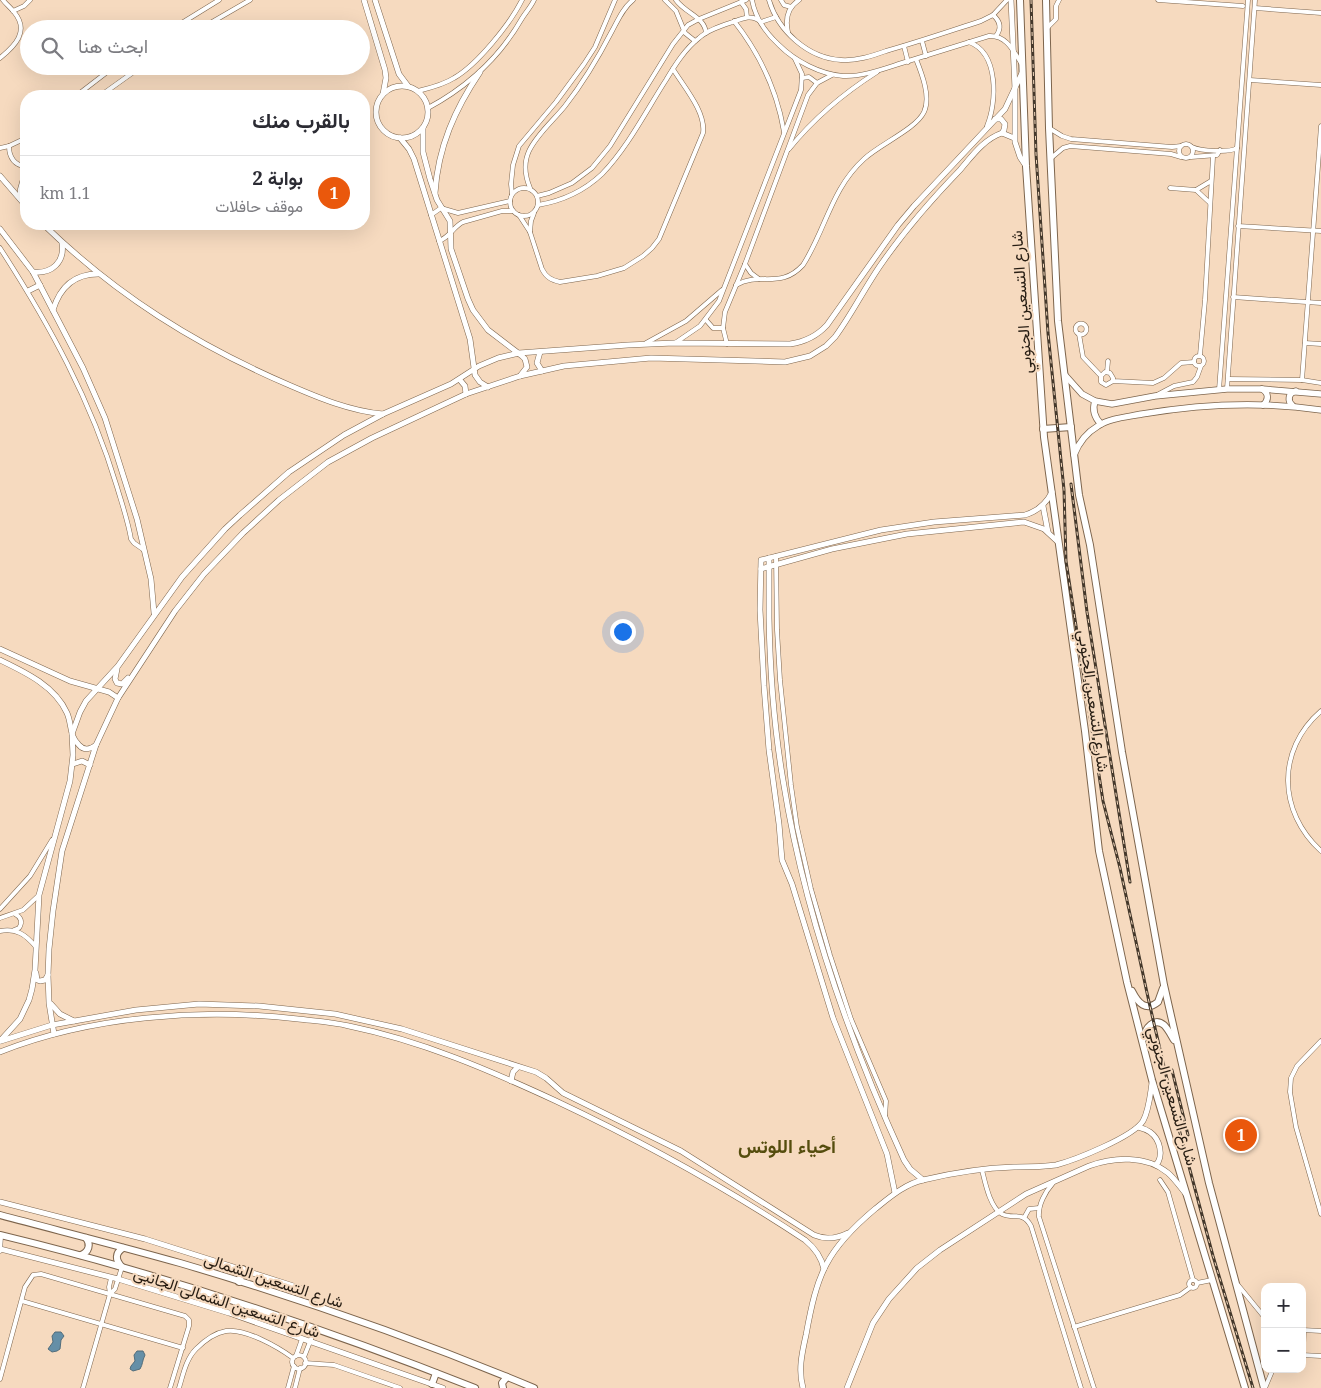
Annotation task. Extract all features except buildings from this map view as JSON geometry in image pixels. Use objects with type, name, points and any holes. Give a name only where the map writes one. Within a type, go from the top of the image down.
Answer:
[{"type":"main road","name":"شارع التسعين الجنوبي","points":[[1020,0],[1026,166],[1043,429],[1085,731],[1099,851],[1127,982],[1152,1080],[1245,1388]]},
{"type":"main road","name":"شارع التسعين الجنوبي","points":[[1046,0],[1050,159],[1058,322],[1078,495],[1090,545],[1122,752],[1164,985],[1204,1164],[1264,1388]]},
{"type":"main road","points":[[1063,373],[1076,389],[1103,403],[1120,403],[1154,396],[1227,389],[1262,389],[1321,394]]},
{"type":"main road","points":[[1262,389],[1268,396],[1263,405]]},
{"type":"main road","points":[[1293,406],[1289,402],[1289,397],[1296,391]]},
{"type":"main road","points":[[1096,400],[1094,412],[1101,424]]},
{"type":"main road","points":[[1074,455],[1086,435],[1101,424],[1116,419],[1175,409],[1219,405],[1293,406],[1321,410]]},
{"type":"main road","points":[[1043,429],[1071,427]]},
{"type":"main road","points":[[1127,982],[1138,1002],[1146,1007],[1153,1006],[1158,1002],[1164,985]]},
{"type":"main road","points":[[1144,1043],[1145,1031],[1148,1026],[1158,1023],[1166,1027],[1177,1045]]},
{"type":"main road","name":"شارع التسعين الشمالى","points":[[0,1215],[239,1282],[412,1340],[534,1388]]},
{"type":"main road","name":"شارع التسعين الشمالى","points":[[1,1236],[122,1267],[316,1329],[475,1388]]},
{"type":"main road","points":[[81,1255],[89,1248],[86,1238]]},
{"type":"main road","points":[[122,1267],[116,1259],[119,1250],[123,1248]]},
{"type":"main road","points":[[239,1282],[243,1270]]},
{"type":"main road","points":[[432,1384],[436,1372]]},
{"type":"main road","points":[[503,1388],[502,1383],[507,1377]]},
{"type":"street","points":[[0,58],[14,47],[19,39],[20,27],[14,11],[2,0]]},
{"type":"street","points":[[14,11],[24,6],[30,0]]},
{"type":"street","points":[[187,20],[219,0]]},
{"type":"street","points":[[216,20],[250,0]]},
{"type":"street","points":[[364,0],[386,78],[383,94],[378,104],[377,119],[386,132],[400,138],[409,149],[414,160],[470,339],[474,370],[477,379],[488,387]]},
{"type":"street","points":[[374,0],[396,67],[403,81],[425,98],[428,108],[428,119],[423,128],[415,135],[400,138]]},
{"type":"street","points":[[418,91],[442,84],[464,71],[489,46],[511,19],[522,0]]},
{"type":"street","points":[[428,108],[459,90],[480,72],[508,41],[534,0]]},
{"type":"street","points":[[615,0],[595,47],[556,102],[519,146],[512,165],[512,194],[510,201],[513,210],[519,215],[530,232],[542,269],[554,281],[560,282],[597,276],[624,268],[639,259],[659,239],[701,139],[704,127],[702,115],[673,68]]},
{"type":"street","points":[[665,0],[676,11],[689,38],[695,41]]},
{"type":"street","points":[[676,0],[684,10],[704,25],[706,33]]},
{"type":"street","points":[[0,1041],[14,1028],[25,1010],[32,989],[35,970],[39,895],[70,781],[73,764],[72,734],[80,712],[86,702],[118,666],[154,613],[182,577],[224,529],[306,460],[344,435],[383,414],[460,380],[486,362],[498,358],[540,352],[674,343],[775,344],[802,342],[824,329],[914,206],[1005,109],[1023,68],[1005,41],[996,36],[989,36],[881,70],[858,75],[832,75],[795,59],[773,40],[753,7],[752,0]]},
{"type":"street","points":[[769,0],[776,17],[788,33],[811,51],[825,57],[841,60],[858,60],[981,21],[993,15],[1007,0]]},
{"type":"street","points":[[781,0],[784,5],[791,7]]},
{"type":"street","points":[[788,33],[787,15],[791,7],[799,0]]},
{"type":"street","points":[[1012,0],[1015,89],[1014,138],[1018,152],[1026,166]]},
{"type":"street","points":[[1047,28],[1056,19],[1056,6],[1059,0]]},
{"type":"street","points":[[1158,0],[1243,6]]},
{"type":"street","points":[[1219,390],[1248,0]]},
{"type":"street","points":[[1227,389],[1255,0]]},
{"type":"street","points":[[530,232],[531,222],[538,205],[537,196],[526,180],[526,160],[529,152],[537,139],[578,89],[621,14],[631,1]]},
{"type":"street","points":[[537,196],[577,180],[592,168],[610,146],[673,44],[698,19],[743,1],[747,17]]},
{"type":"street","points":[[1255,8],[1321,13]]},
{"type":"street","points":[[993,15],[999,22],[1000,27],[996,36]]},
{"type":"street","points":[[538,205],[572,195],[601,174],[630,138],[673,68],[695,41],[706,33],[747,17],[755,18],[761,22]]},
{"type":"street","points":[[761,22],[776,17]]},
{"type":"street","points":[[734,21],[752,46],[767,73],[778,102],[784,132]]},
{"type":"street","points":[[1245,37],[1252,37]]},
{"type":"street","points":[[922,41],[926,56]]},
{"type":"street","points":[[969,42],[980,48],[988,60],[994,95],[992,113],[985,130]]},
{"type":"street","points":[[1244,44],[1252,44]]},
{"type":"street","points":[[904,46],[908,62]]},
{"type":"street","points":[[674,343],[692,332],[706,320],[719,300],[800,90],[802,78],[795,59]]},
{"type":"street","points":[[736,285],[747,280],[783,278],[798,271],[808,258],[836,194],[854,170],[875,149],[920,119],[924,113],[927,101],[916,59]]},
{"type":"street","points":[[786,153],[809,126],[834,103],[861,82],[881,70]]},
{"type":"street","points":[[435,196],[439,160],[446,136],[461,103],[480,72]]},
{"type":"street","points":[[84,90],[103,75]]},
{"type":"street","points":[[108,90],[129,75]]},
{"type":"street","points":[[727,344],[723,328],[725,312],[745,264],[808,95],[817,83],[832,75]]},
{"type":"street","points":[[802,78],[809,77],[817,83]]},
{"type":"street","points":[[1250,80],[1321,85]]},
{"type":"street","points":[[383,94],[392,88],[408,86]]},
{"type":"street","points":[[54,1034],[48,975],[51,930],[62,851],[96,744],[118,698],[175,611],[204,574],[243,534],[279,500],[328,462],[372,438],[466,394],[520,376],[564,366],[651,358],[779,363],[799,360],[814,354],[835,337],[882,264],[917,217],[986,141],[1002,132],[1005,127],[1004,121],[1001,119],[994,120]]},
{"type":"street","points":[[1302,380],[1321,126]]},
{"type":"street","points":[[423,128],[423,152],[435,196],[450,221],[451,249],[473,310],[488,330],[525,359],[526,371],[520,376]]},
{"type":"street","points":[[1049,128],[1070,139],[1172,147],[1185,144],[1199,149],[1230,151],[1236,148]]},
{"type":"street","points":[[1002,132],[1014,138]]},
{"type":"street","points":[[0,148],[20,141]]},
{"type":"street","points":[[9,146],[12,159],[20,166]]},
{"type":"street","points":[[1050,159],[1063,148],[1070,146],[1171,154],[1187,159],[1191,157],[1217,156],[1220,150]]},
{"type":"street","points":[[1181,146],[1178,150],[1181,157]]},
{"type":"street","points":[[1191,157],[1192,147]]},
{"type":"street","points":[[1154,396],[1174,386],[1193,382],[1204,363],[1200,355],[1213,156]]},
{"type":"street","points":[[0,176],[20,199]]},
{"type":"street","points":[[1170,188],[1196,190],[1212,181]]},
{"type":"street","points":[[1233,186],[1241,186]]},
{"type":"street","points":[[512,194],[520,188],[530,188]]},
{"type":"street","points":[[20,189],[20,199]]},
{"type":"street","points":[[1196,190],[1210,203]]},
{"type":"street","points":[[1233,193],[1241,194]]},
{"type":"street","points":[[431,215],[434,211],[441,208],[458,213],[510,201]]},
{"type":"street","points":[[439,241],[451,234],[457,225],[463,222],[502,211],[513,210]]},
{"type":"street","points":[[519,215],[529,215],[534,212]]},
{"type":"street","points":[[749,223],[759,227]]},
{"type":"street","points":[[1238,226],[1321,231]]},
{"type":"street","points":[[0,229],[33,272],[83,368],[105,418],[130,495],[144,550],[151,579],[154,613]]},
{"type":"street","points":[[49,230],[98,274],[140,306],[229,357],[328,401],[357,410],[383,414]]},
{"type":"street","points":[[33,272],[47,272],[54,268],[62,257],[62,243]]},
{"type":"street","points":[[0,248],[28,291],[60,349],[90,411],[109,463],[131,539],[144,550]]},
{"type":"street","points":[[745,264],[751,273],[759,279]]},
{"type":"street","points":[[53,310],[59,294],[69,282],[83,275],[98,274]]},
{"type":"street","points":[[28,291],[40,285]]},
{"type":"street","points":[[644,345],[686,321],[723,289]]},
{"type":"street","points":[[846,298],[856,304]]},
{"type":"street","points":[[1233,298],[1321,303]]},
{"type":"street","points":[[706,320],[713,328],[723,328]]},
{"type":"street","points":[[1079,334],[1083,357],[1101,376],[1100,380],[1104,384],[1110,384],[1113,381],[1153,383],[1164,378],[1181,363],[1194,362],[1196,365],[1201,366]]},
{"type":"street","points":[[1304,343],[1321,344]]},
{"type":"street","points":[[540,352],[537,362],[542,371]]},
{"type":"street","points":[[1194,362],[1195,357],[1200,355]]},
{"type":"street","points":[[1107,372],[1108,361]]},
{"type":"street","points":[[1220,362],[1229,362]]},
{"type":"street","points":[[1101,376],[1107,372]]},
{"type":"street","points":[[1107,372],[1112,375],[1113,381]]},
{"type":"street","points":[[1228,379],[1302,380],[1321,383]]},
{"type":"street","points":[[460,380],[465,386],[466,394]]},
{"type":"street","points":[[895,1193],[887,1154],[833,1018],[792,884],[782,860],[769,750],[764,686],[760,610],[761,560],[881,530],[934,522],[1025,515],[1035,512],[1044,506],[1052,492]]},
{"type":"street","points":[[1044,506],[1048,532]]},
{"type":"street","points":[[761,569],[832,549],[906,534],[1024,522],[1048,532],[1058,542]]},
{"type":"street","points":[[776,556],[780,680],[797,827],[830,955],[858,1037],[886,1101],[885,1117]]},
{"type":"street","points":[[769,558],[772,686],[782,778],[794,842],[825,960],[845,1020],[904,1160],[910,1169],[923,1180]]},
{"type":"street","points":[[0,649],[70,681],[98,688],[118,698]]},
{"type":"street","points":[[0,660],[28,674],[51,691],[67,712],[72,734],[75,741],[82,748],[92,748],[96,744]]},
{"type":"street","points":[[28,674],[32,671],[33,665]]},
{"type":"street","points":[[118,666],[115,679],[120,684],[124,683],[135,672]]},
{"type":"street","points":[[764,686],[772,686]]},
{"type":"street","points":[[1321,711],[1303,730],[1294,747],[1289,765],[1288,784],[1290,803],[1297,821],[1307,837],[1321,851]]},
{"type":"street","points":[[73,764],[82,761],[90,765]]},
{"type":"street","points":[[0,909],[30,876],[54,838]]},
{"type":"street","points":[[0,918],[15,914],[30,905],[39,895]]},
{"type":"street","points":[[0,931],[19,928],[20,917],[15,914]]},
{"type":"street","points":[[14,930],[26,936],[36,946]]},
{"type":"street","points":[[35,970],[40,981],[45,980],[48,975]]},
{"type":"street","points":[[50,1003],[60,1014],[74,1021]]},
{"type":"street","points":[[0,1041],[74,1021],[136,1010],[199,1004],[258,1006],[325,1013],[402,1029],[541,1075],[568,1096],[682,1151],[814,1235],[828,1239],[848,1233]]},
{"type":"street","points":[[0,1052],[54,1034],[125,1021],[179,1015],[215,1014],[266,1015],[343,1024],[413,1042],[464,1060],[637,1140],[744,1201],[811,1244],[820,1256],[824,1269]]},
{"type":"street","points":[[1321,1041],[1297,1066],[1292,1078],[1290,1092],[1296,1127],[1321,1214]]},
{"type":"street","points":[[511,1081],[513,1072],[518,1067]]},
{"type":"street","points":[[803,1388],[800,1370],[814,1294],[833,1252],[848,1233],[895,1193],[923,1180],[982,1170],[1041,1167],[1062,1163],[1129,1134],[1138,1127],[1147,1112],[1152,1080]]},
{"type":"street","points":[[542,1095],[551,1092],[554,1086]]},
{"type":"street","points":[[1138,1127],[1150,1132],[1156,1139],[1161,1154],[1160,1160],[1156,1165]]},
{"type":"street","points":[[847,1388],[873,1323],[898,1288],[928,1259],[1026,1194],[1089,1166],[1110,1160],[1134,1160],[1156,1165],[1172,1178],[1187,1196]]},
{"type":"street","points":[[982,1170],[989,1196],[999,1212],[1004,1215],[1024,1218],[1031,1226],[1080,1388]]},
{"type":"street","points":[[1058,1179],[1047,1191],[1039,1208],[1038,1217],[1094,1388]]},
{"type":"street","points":[[1160,1180],[1168,1192],[1193,1280],[1197,1283],[1212,1280]]},
{"type":"street","points":[[0,1202],[145,1239],[303,1289]]},
{"type":"street","points":[[1024,1218],[1029,1209],[1039,1208]]},
{"type":"street","points":[[0,1250],[1,1236]]},
{"type":"street","name":"شارع التسعين الشمالى الجانبى","points":[[0,1250],[118,1279],[229,1314],[443,1388]]},
{"type":"street","points":[[110,1294],[115,1289],[122,1267]]},
{"type":"street","points":[[0,1379],[28,1280],[34,1275],[41,1274],[185,1316],[190,1326],[170,1388]]},
{"type":"street","points":[[83,1388],[110,1294],[111,1278]]},
{"type":"street","points":[[1233,1278],[1261,1314]]},
{"type":"street","points":[[1191,1287],[1189,1283],[1193,1280]]},
{"type":"street","points":[[1074,1327],[1180,1295],[1191,1287],[1195,1288],[1197,1283]]},
{"type":"street","points":[[22,1301],[183,1348]]},
{"type":"street","points":[[1057,1312],[1068,1309]]},
{"type":"street","points":[[305,1363],[304,1357],[316,1329]]},
{"type":"street","points":[[1306,1330],[1321,1331]]},
{"type":"street","points":[[179,1388],[186,1367],[195,1350],[210,1337],[226,1331],[238,1332],[265,1341],[295,1357],[300,1355],[304,1357]]},
{"type":"street","points":[[288,1388],[295,1357],[302,1339]]},
{"type":"street","points":[[1306,1355],[1321,1356]]},
{"type":"street","points":[[295,1388],[300,1368],[305,1363],[334,1365],[400,1388]]},
{"type":"street","points":[[294,1366],[300,1368]]},
{"type":"street","points":[[1264,1388],[1271,1373]]},
{"type":"water","points":[[55,1332],[61,1332],[64,1336],[61,1340],[60,1349],[52,1352],[48,1349],[53,1342],[52,1336]]},
{"type":"water","points":[[137,1351],[143,1351],[145,1355],[140,1369],[133,1371],[130,1369],[135,1361],[134,1355]]},
{"type":"railway","points":[[1031,0],[1036,154],[1048,333],[1064,490],[1066,561],[1103,801],[1120,868],[1176,1118],[1213,1256],[1253,1388]]},
{"type":"railway","points":[[1071,484],[1087,612],[1130,882]]},
{"type":"railway","points":[[1172,1070],[1188,1135]]},
{"type":"place","name":"بوابة 2","points":[[1241,1135]]},
{"type":"district","name":"أحياء اللوتس","points":[[787,1146]]}]
